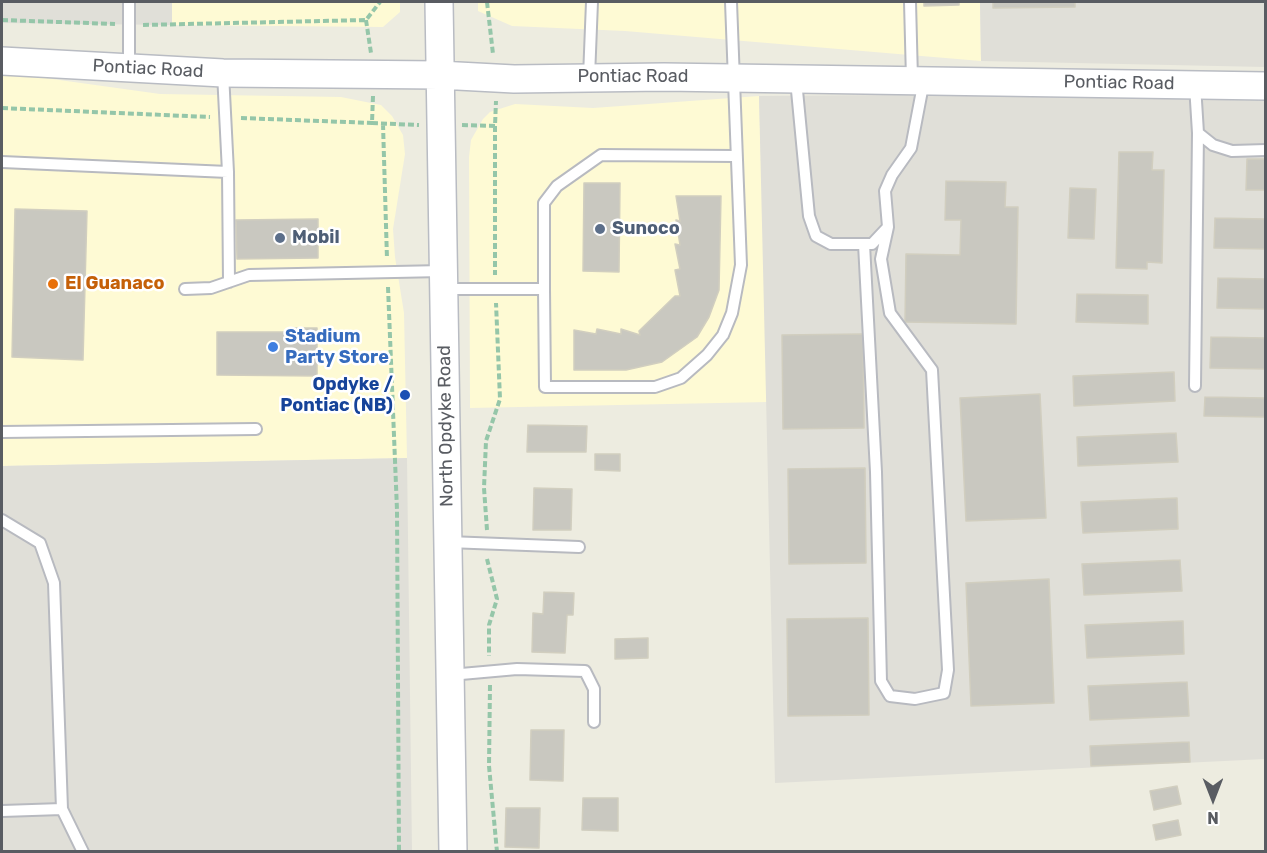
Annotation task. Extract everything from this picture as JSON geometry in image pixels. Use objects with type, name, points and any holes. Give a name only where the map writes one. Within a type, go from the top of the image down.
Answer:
[{"type":"street","name":"North Opdyke Road","points":[[439,2],[453,852]]},
{"type":"street","name":"Pontiac Road","points":[[2,61],[223,73],[439,75],[514,79],[733,77],[1266,86]]},
{"type":"lane","points":[[129,2],[129,68]]},
{"type":"lane","points":[[589,78],[592,2]]},
{"type":"lane","points":[[732,2],[735,156],[741,265],[732,313],[723,336],[681,378],[655,387],[545,387],[544,203],[557,186],[576,170],[601,155],[735,156]]},
{"type":"lane","points":[[864,244],[876,472],[881,681],[890,696],[915,699],[944,693],[948,670],[932,370],[890,313],[881,259],[888,227],[885,191],[892,175],[911,148],[918,80],[910,2]]},
{"type":"lane","points":[[223,73],[228,172],[229,282]]},
{"type":"lane","points":[[796,78],[806,197],[816,236],[831,244],[872,244],[888,227]]},
{"type":"lane","points":[[1195,386],[1198,133],[1196,84]]},
{"type":"lane","points":[[1198,133],[1213,145],[1232,151],[1266,150]]},
{"type":"lane","points":[[2,162],[228,172]]},
{"type":"lane","points":[[185,289],[212,288],[249,274],[387,272],[495,289],[544,289]]},
{"type":"lane","points":[[868,313],[890,313]]},
{"type":"lane","points":[[2,432],[256,429]]},
{"type":"lane","points":[[2,519],[40,543],[54,583],[62,809],[83,852]]},
{"type":"lane","points":[[448,542],[579,547]]},
{"type":"lane","points":[[450,675],[517,669],[585,671],[594,689],[594,722]]},
{"type":"lane","points":[[2,811],[62,809]]},
{"type":"path","points":[[2,20],[129,25],[366,20],[380,2]]},
{"type":"path","points":[[2,108],[372,123]]},
{"type":"path","points":[[383,124],[397,510],[399,852]]},
{"type":"path","points":[[495,126],[495,289],[501,399],[486,441],[484,488],[489,543],[487,565],[497,599],[489,625],[489,766],[497,852]]},
{"type":"shaded area","points":[[2,2],[172,2],[172,25],[2,23]]},
{"type":"shaded area","points":[[172,2],[400,2],[400,12],[383,27],[172,25]]},
{"type":"shaded area","points":[[478,2],[980,2],[981,61],[625,31],[512,26],[478,11]]},
{"type":"shaded area","points":[[980,2],[1265,2],[1265,67],[981,61]]},
{"type":"shaded area","points":[[2,72],[160,94],[341,97],[381,105],[392,116],[403,135],[405,154],[393,229],[404,313],[407,458],[2,466]]},
{"type":"shaded area","points":[[1009,94],[1265,101],[1265,759],[775,783],[759,96]]},
{"type":"shaded area","points":[[759,96],[768,402],[470,408],[469,157],[471,140],[483,119],[490,112],[515,104],[593,108]]},
{"type":"shaded area","points":[[407,458],[412,851],[2,851],[2,466]]},
{"type":"building","points":[[924,2],[959,2],[959,5],[924,6]]},
{"type":"building","points":[[993,2],[1075,2],[1075,7],[993,8]]},
{"type":"building","points":[[1119,152],[1153,152],[1152,170],[1164,170],[1162,263],[1147,262],[1147,269],[1116,268]]},
{"type":"building","points":[[1247,159],[1266,159],[1266,190],[1246,190]]},
{"type":"building","points":[[946,181],[1006,182],[1005,207],[1018,207],[1016,324],[905,322],[906,254],[960,255],[961,220],[945,220]]},
{"type":"building","points":[[584,183],[620,183],[619,272],[583,271]]},
{"type":"building","points":[[1070,188],[1096,189],[1094,239],[1068,238]]},
{"type":"building","points":[[676,196],[721,196],[719,290],[709,317],[697,337],[662,362],[626,370],[574,370],[574,330],[596,334],[597,329],[621,334],[621,329],[640,335],[639,331],[675,296],[680,296],[675,270],[680,269],[675,244],[680,245],[676,220],[680,221]]},
{"type":"building","points":[[15,209],[87,211],[83,360],[12,357]]},
{"type":"building","points":[[1215,218],[1266,219],[1266,249],[1214,248]]},
{"type":"building","points":[[318,219],[318,258],[237,259],[236,220]]},
{"type":"building","points":[[1218,278],[1266,279],[1266,309],[1217,308]]},
{"type":"building","points":[[1077,294],[1148,295],[1148,324],[1076,322]]},
{"type":"building","points":[[293,328],[317,328],[317,376],[217,375],[217,332],[293,332]]},
{"type":"building","points":[[863,334],[864,428],[783,429],[782,335]]},
{"type":"building","points":[[1211,337],[1266,338],[1266,369],[1210,368]]},
{"type":"building","points":[[1174,372],[1175,401],[1074,406],[1073,376]]},
{"type":"building","points":[[1040,394],[1046,518],[966,521],[960,398]]},
{"type":"building","points":[[1205,397],[1266,398],[1266,417],[1204,416]]},
{"type":"building","points":[[528,425],[587,426],[586,452],[527,452]]},
{"type":"building","points":[[1176,433],[1178,462],[1078,466],[1077,437]]},
{"type":"building","points":[[595,454],[620,454],[620,471],[595,470]]},
{"type":"building","points":[[865,468],[866,563],[789,564],[788,469]]},
{"type":"building","points":[[534,488],[572,489],[571,530],[533,530]]},
{"type":"building","points":[[1177,498],[1178,529],[1083,533],[1081,502]]},
{"type":"building","points":[[1180,560],[1182,591],[1084,595],[1082,564]]},
{"type":"building","points":[[1049,579],[1054,703],[971,706],[966,583]]},
{"type":"building","points":[[544,592],[574,593],[573,615],[567,615],[565,653],[532,652],[533,613],[543,614]]},
{"type":"building","points":[[868,618],[869,715],[788,716],[787,619]]},
{"type":"building","points":[[1183,621],[1184,654],[1087,658],[1085,625]]},
{"type":"building","points":[[648,638],[648,658],[615,659],[615,639]]},
{"type":"building","points":[[1187,682],[1189,716],[1090,720],[1088,686]]},
{"type":"building","points":[[531,730],[564,730],[563,781],[530,780]]},
{"type":"building","points":[[1189,742],[1190,762],[1091,766],[1090,746]]},
{"type":"building","points":[[1177,786],[1181,804],[1154,810],[1150,791]]},
{"type":"building","points":[[583,798],[618,798],[618,831],[582,830]]},
{"type":"building","points":[[506,808],[540,808],[539,848],[505,847]]},
{"type":"building","points":[[1178,820],[1181,835],[1156,840],[1153,825]]},
{"type":"place","name":"Sunoco","points":[[600,229]]},
{"type":"place","name":"Mobil","points":[[280,238]]},
{"type":"place","name":"El Guanaco","points":[[53,284]]},
{"type":"place","name":"Stadium Party Store","points":[[273,347]]},
{"type":"place","name":"Opdyke / Pontiac (NB)","points":[[405,395]]}]
